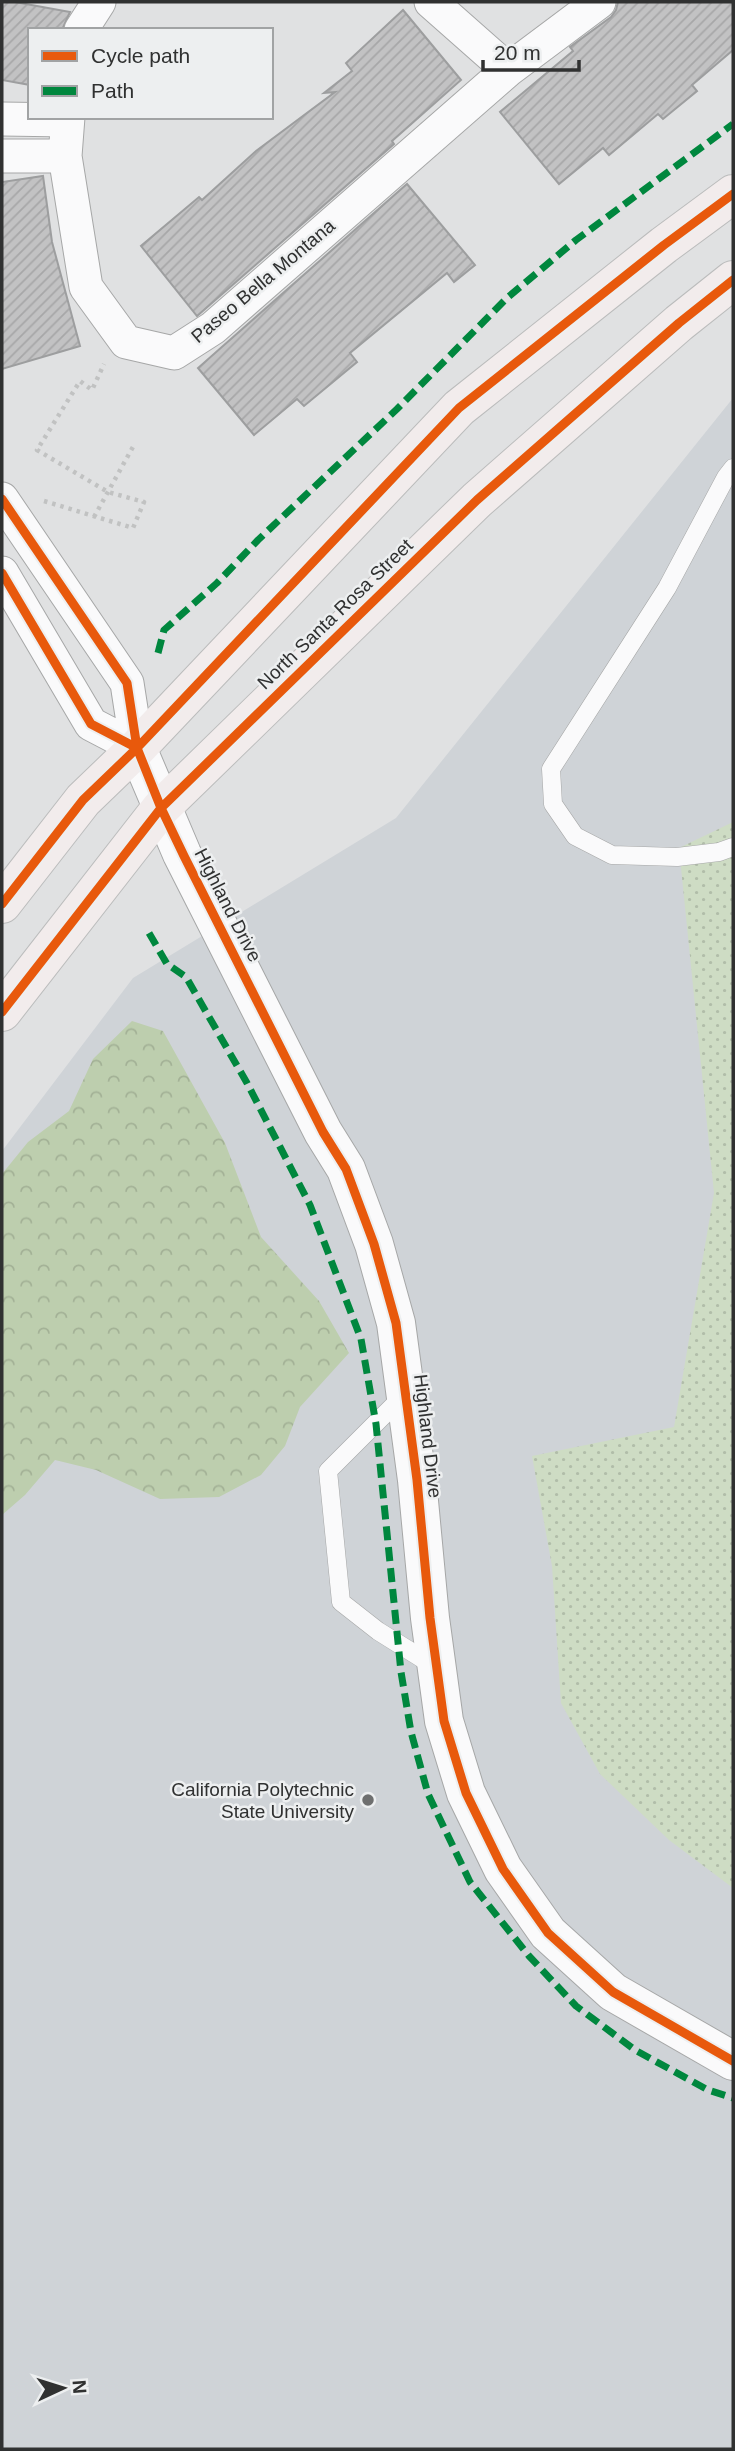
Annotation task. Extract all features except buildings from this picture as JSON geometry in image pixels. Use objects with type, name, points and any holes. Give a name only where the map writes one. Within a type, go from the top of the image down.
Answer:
[{"type":"highway","points":[[2,904],[83,800],[137,748],[459,408],[664,245],[733,194]]},
{"type":"highway","name":"North Santa Rosa Street","points":[[2,1012],[161,808],[477,500],[679,323],[733,280]]},
{"type":"street","points":[[82,28],[99,2]]},
{"type":"street","points":[[431,2],[508,70]]},
{"type":"street","name":"Paseo Bella Montana","points":[[2,119],[68,119],[65,156],[86,287],[126,342],[174,353],[214,328],[508,70],[599,2]]},
{"type":"street","points":[[2,156],[65,156]]},
{"type":"street","name":"Highland Drive","points":[[2,499],[127,683],[137,748],[161,808],[311,1108],[345,1169],[374,1244],[396,1323],[444,1721],[466,1793],[503,1869],[548,1933],[613,1992],[733,2061]]},
{"type":"street","points":[[2,574],[91,724],[137,748]]},
{"type":"lane","points":[[733,468],[667,588],[551,769],[553,804],[575,836],[612,855],[677,857],[719,852],[733,847]]},
{"type":"lane","points":[[405,1394],[328,1471],[341,1602],[378,1631],[436,1667]]},
{"type":"path","points":[[35,498],[133,528],[144,502],[108,492],[37,450],[80,382],[92,390],[104,367],[104,347],[118,331]]},
{"type":"path","points":[[94,517],[134,445]]},
{"type":"shaded area","name":"California Polytechnic State University","points":[[733,398],[733,2449],[2,2449],[2,1151],[133,978],[396,818]]},
{"type":"green space","points":[[733,822],[733,1888],[669,1840],[600,1774],[561,1703],[552,1566],[532,1456],[674,1427],[714,1193],[679,848]]},
{"type":"green space","points":[[132,1021],[163,1031],[225,1143],[261,1237],[319,1301],[349,1353],[300,1407],[285,1446],[261,1475],[219,1497],[160,1499],[96,1470],[55,1460],[25,1495],[2,1515],[2,1174],[28,1142],[69,1111],[93,1059]]},
{"type":"marked path","points":[[158,653],[164,630],[217,583],[258,540],[397,409],[507,298],[576,240],[733,124]]},
{"type":"marked path","points":[[149,933],[167,964],[186,977],[247,1083],[310,1205],[361,1339],[376,1424],[401,1672],[411,1732],[428,1794],[470,1882],[529,1956],[576,2006],[635,2050],[708,2090],[733,2098]]},
{"type":"cycle path","points":[[2,904],[83,800],[137,748],[459,408],[664,245],[733,194]]},
{"type":"cycle path","points":[[2,1012],[161,808],[477,500],[679,323],[733,280]]},
{"type":"cycle path","points":[[2,499],[127,683],[137,748],[161,808],[323,1132],[346,1169],[374,1244],[396,1323],[444,1721],[466,1793],[503,1869],[548,1933],[613,1992],[733,2061]]},
{"type":"cycle path","points":[[2,573],[91,724],[137,748]]},
{"type":"place","name":"California Polytechnic State University","points":[[368,1800]]}]
